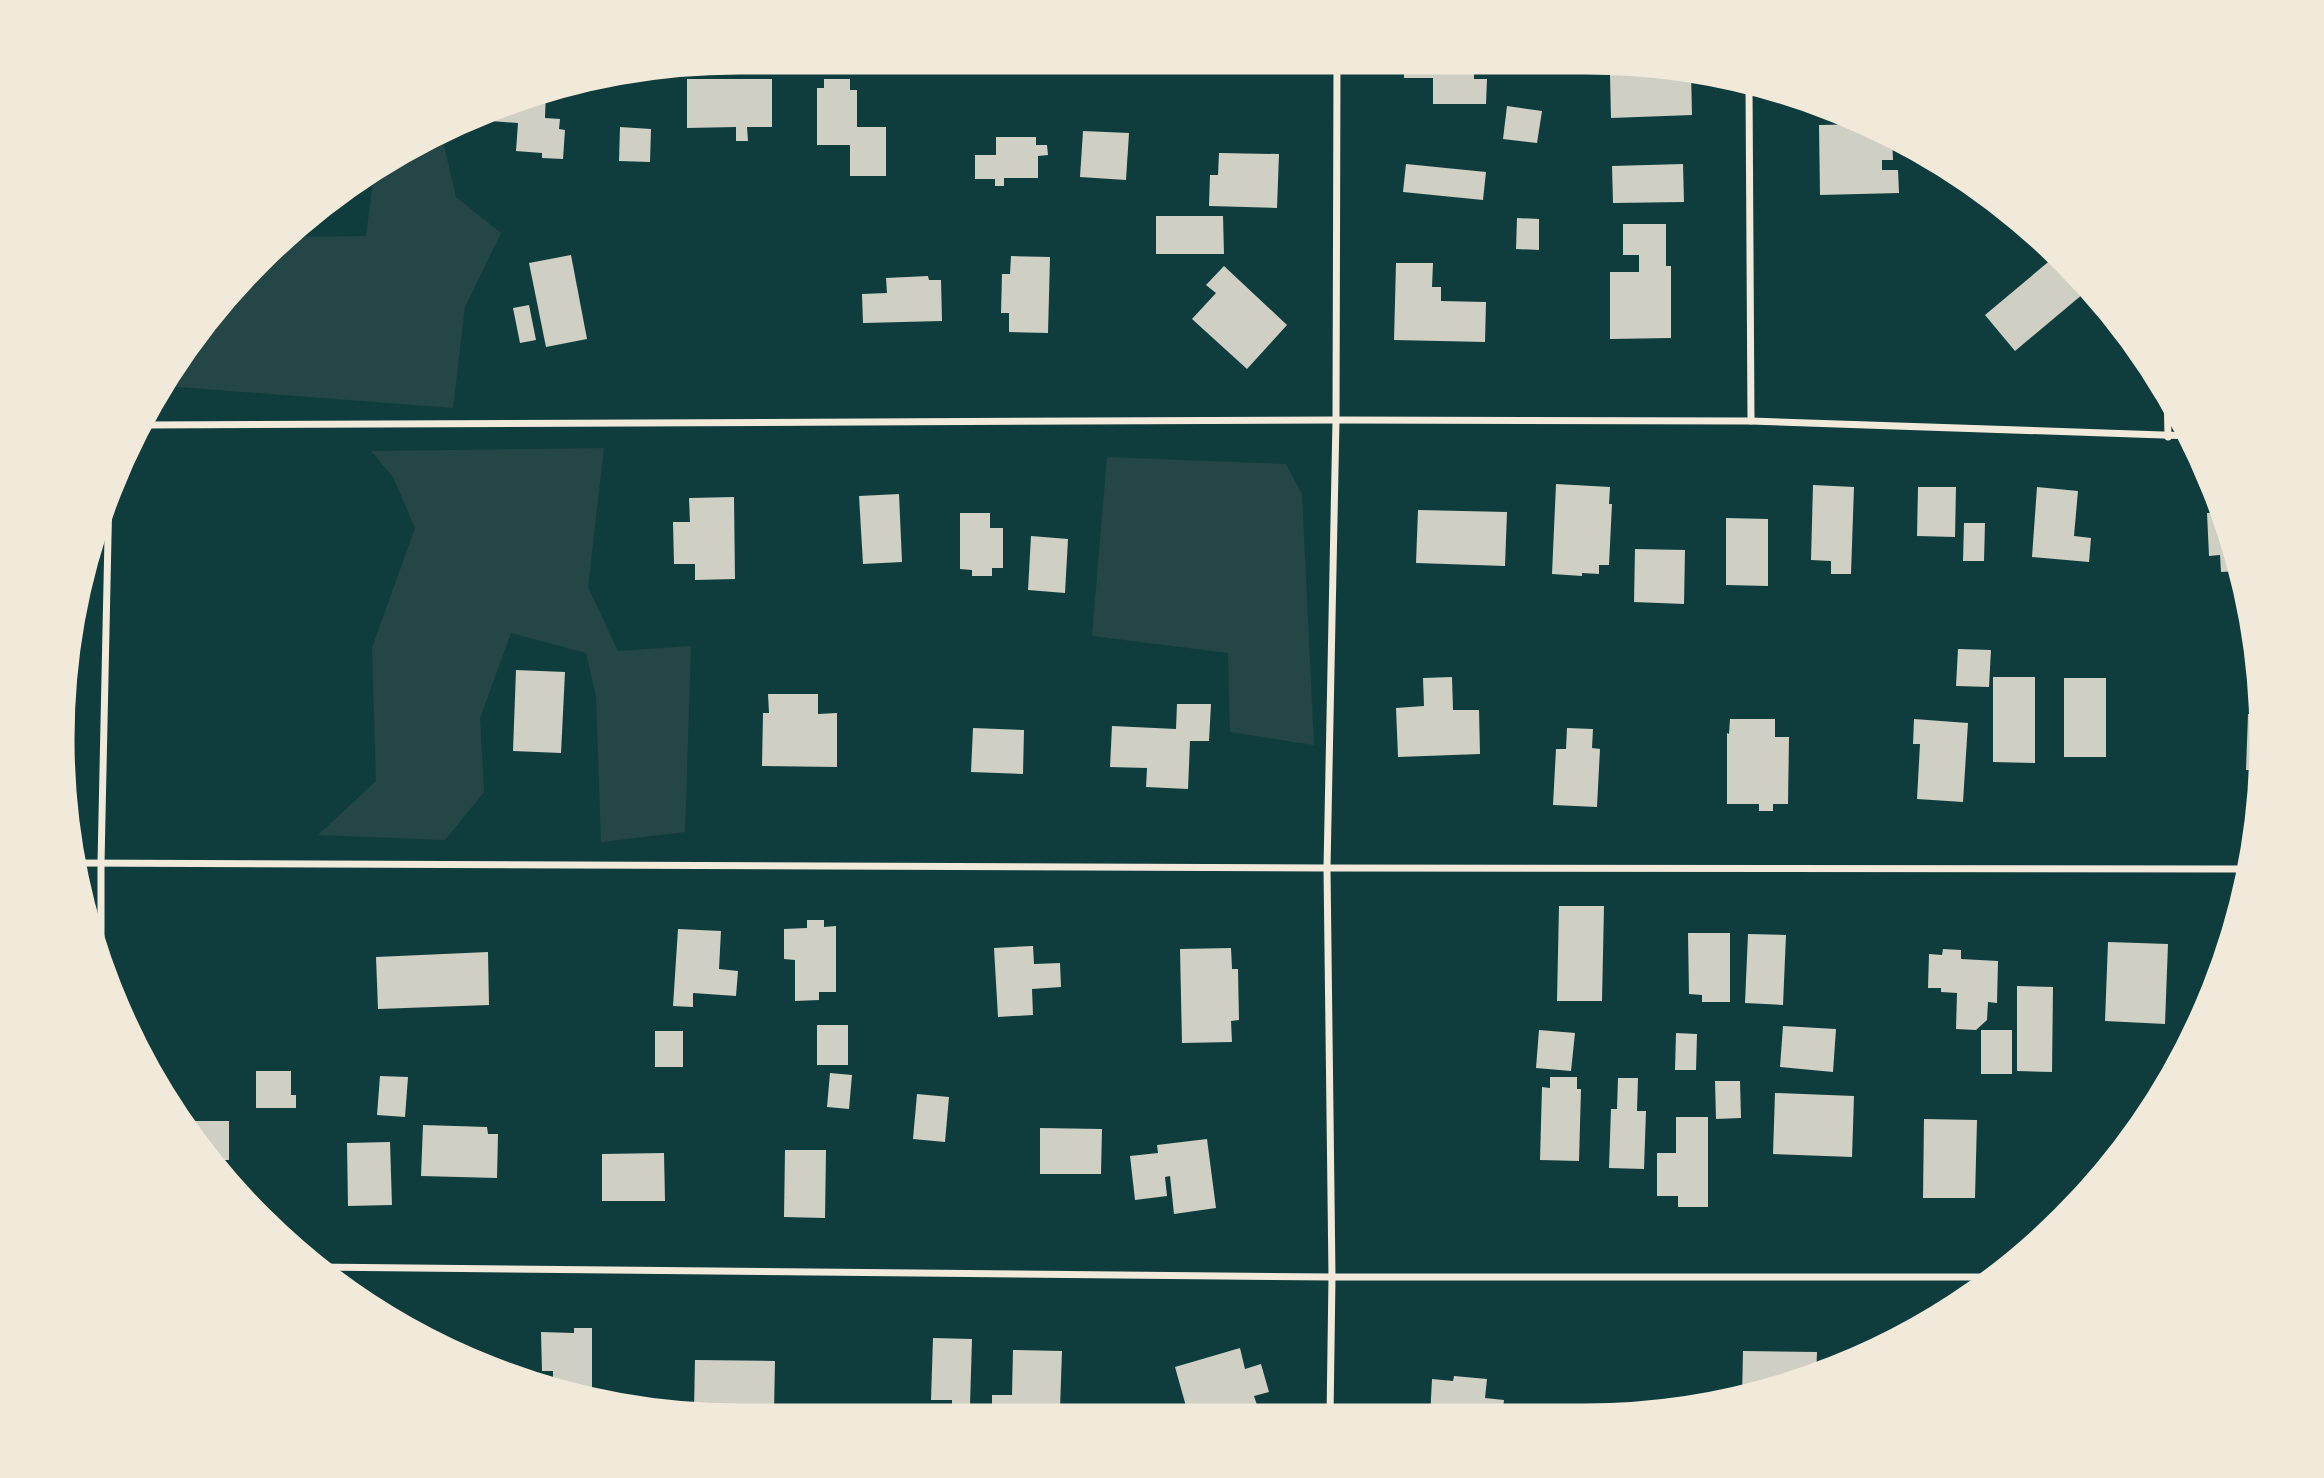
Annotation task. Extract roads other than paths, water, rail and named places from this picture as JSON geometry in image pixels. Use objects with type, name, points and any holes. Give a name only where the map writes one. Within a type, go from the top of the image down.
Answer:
[{"type":"street","points":[[1330,1408],[1332,1277],[1327,868],[1336,420],[1337,70]]},
{"type":"street","points":[[1749,91],[1751,421]]},
{"type":"street","points":[[2167,411],[2168,437]]},
{"type":"street","points":[[149,425],[1751,421],[2181,436]]},
{"type":"street","points":[[101,938],[108,517]]},
{"type":"street","points":[[82,863],[2241,869]]},
{"type":"street","points":[[329,1267],[1332,1277],[1982,1277]]}]
